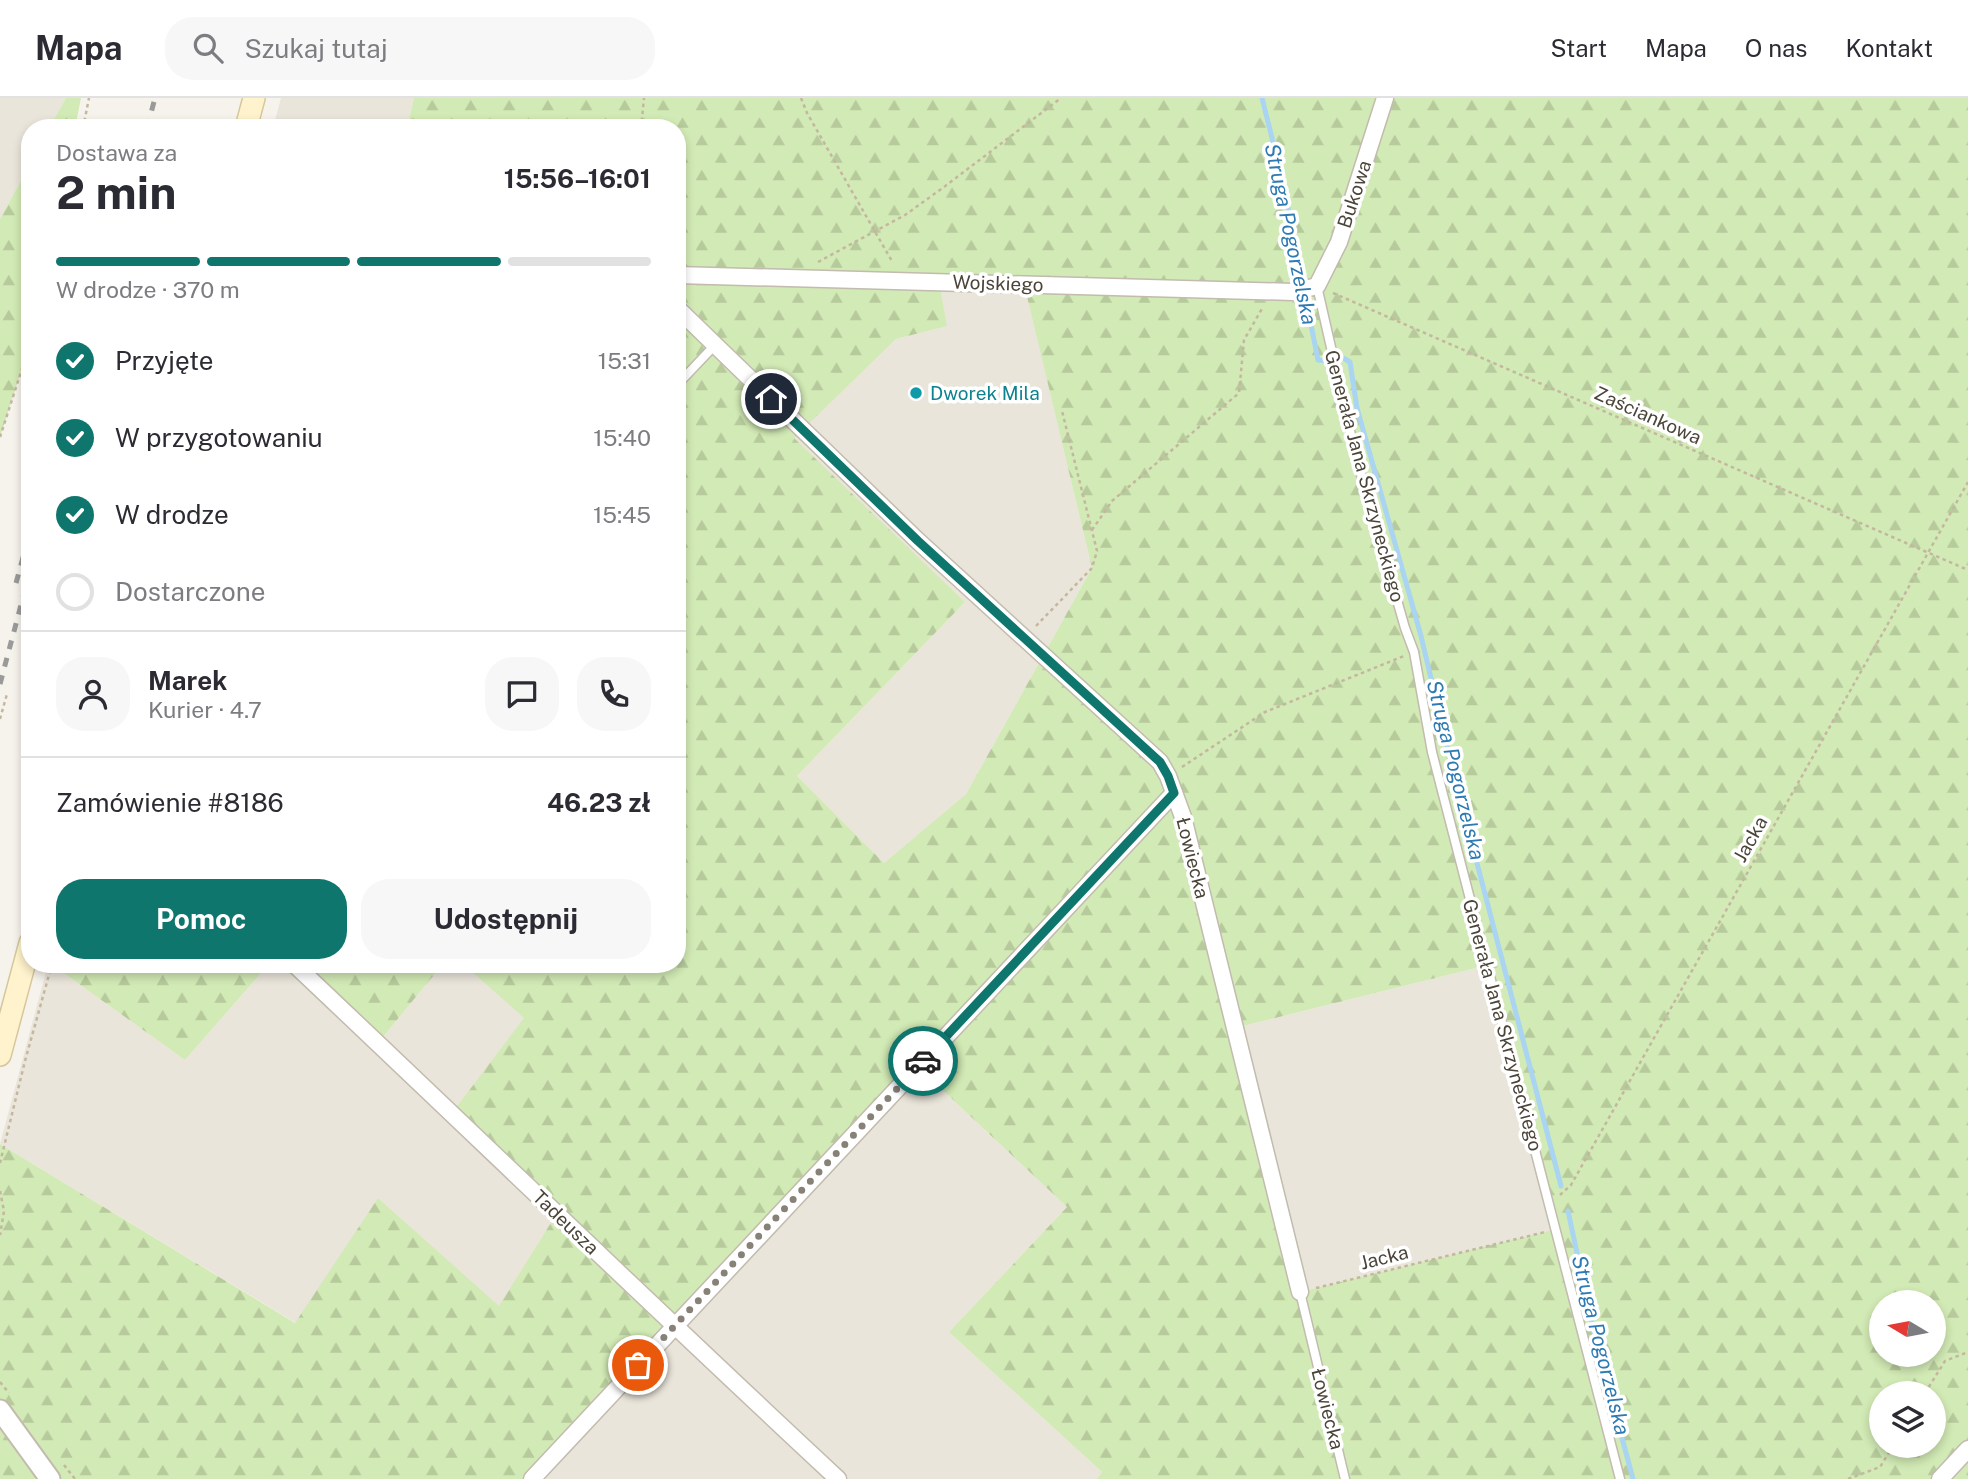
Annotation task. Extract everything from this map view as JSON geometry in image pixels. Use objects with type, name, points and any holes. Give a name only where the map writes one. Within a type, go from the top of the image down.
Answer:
[{"type":"main road","points":[[248,119],[254,98]]},
{"type":"main road","points":[[0,1055],[22,973]]},
{"type":"street","name":"Bukowa","points":[[1306,289],[1339,242],[1385,98]]},
{"type":"street","name":"Wojskiego","points":[[686,275],[1273,291],[1306,289]]},
{"type":"street","name":"Łowiecka","points":[[686,317],[909,531],[1160,762],[1183,817],[1300,1292]]},
{"type":"street","points":[[532,1479],[1174,793]]},
{"type":"street","name":"Tadeusza","points":[[304,973],[838,1479]]},
{"type":"street","points":[[0,1410],[50,1479]]},
{"type":"street","points":[[1940,1479],[1968,1449]]},
{"type":"lane","name":"Generała Jana Skrzyneckiego","points":[[1306,289],[1414,652],[1432,752],[1620,1479]]},
{"type":"lane","points":[[686,376],[715,345]]},
{"type":"lane","name":"Łowiecka","points":[[1300,1292],[1345,1479]]},
{"type":"path","points":[[85,119],[89,98]]},
{"type":"path","points":[[642,119],[643,98]]},
{"type":"path","points":[[801,98],[895,267]]},
{"type":"path","points":[[818,262],[905,215],[1061,98]]},
{"type":"path","name":"Zaściankowa","points":[[1306,289],[1968,570]]},
{"type":"path","points":[[1092,530],[1112,501],[1239,393],[1244,340],[1273,291]]},
{"type":"path","points":[[0,437],[21,372]]},
{"type":"path","points":[[1024,639],[1091,568],[1097,551],[1062,411]]},
{"type":"path","name":"Jacka","points":[[1550,1205],[1571,1185],[1968,482]]},
{"type":"path","points":[[1168,776],[1265,712],[1414,652]]},
{"type":"path","points":[[0,719],[6,694]]},
{"type":"path","points":[[0,1163],[24,1061],[49,973]]},
{"type":"path","points":[[0,1191],[4,1211],[0,1235]]},
{"type":"path","name":"Jacka","points":[[1300,1292],[1557,1229]]},
{"type":"path","points":[[1932,1381],[1945,1361],[1968,1352]]},
{"type":"path","points":[[1848,1479],[1880,1467],[1886,1458]]},
{"type":"shaded area","points":[[0,98],[66,98],[54,119],[21,119],[21,180],[0,219]]},
{"type":"shaded area","points":[[281,98],[414,98],[409,119],[275,119]]},
{"type":"shaded area","points":[[939,281],[1024,283],[1092,568],[966,794],[884,863],[797,776],[965,602],[793,438],[896,339],[946,326]]},
{"type":"shaded area","points":[[1488,965],[1557,1229],[1300,1292],[1235,1028]]},
{"type":"shaded area","points":[[46,973],[64,973],[185,1060],[261,973],[304,973],[378,1043],[436,973],[473,973],[525,1018],[557,1213],[499,1307],[378,1198],[296,1323],[0,1144]]},
{"type":"shaded area","points":[[918,1067],[1067,1207],[949,1332],[1102,1472],[1097,1479],[532,1479]]},
{"type":"green space","points":[[66,98],[81,98],[77,119],[54,119]]},
{"type":"green space","points":[[414,98],[1968,98],[1968,1479],[1097,1479],[1102,1472],[949,1332],[1067,1207],[918,1067],[532,1479],[0,1479],[0,1144],[295,1323],[378,1198],[499,1306],[557,1213],[452,1113],[524,1018],[473,973],[686,973],[686,119],[409,119]],"holes":[[[939,282],[1024,284],[1092,568],[966,794],[884,863],[797,776],[965,602],[794,438],[896,339],[947,326]],[[1488,965],[1556,1229],[1300,1292],[1235,1028]]]},
{"type":"green space","points":[[21,180],[21,372],[0,437],[0,219]]},
{"type":"green space","points":[[64,973],[261,973],[185,1060]]},
{"type":"green space","points":[[304,973],[436,973],[378,1043]]},
{"type":"waterway","name":"Struga Pogorzelska","points":[[1262,98],[1282,178],[1318,360],[1328,361]]},
{"type":"waterway","name":"Struga Pogorzelska","points":[[1343,358],[1350,362],[1357,408],[1421,636],[1453,771],[1561,1186]]},
{"type":"waterway","name":"Struga Pogorzelska","points":[[1568,1211],[1595,1337],[1633,1479]]},
{"type":"railway","points":[[149,119],[155,98]]},
{"type":"railway","points":[[16,583],[21,565]]},
{"type":"railway","points":[[0,684],[21,605]]},
{"type":"way so far","points":[[638,1365],[923,1061]]},
{"type":"place","name":"Dworek Mila","points":[[916,393]]},
{"type":"route","points":[[771,399],[918,541],[1160,762],[1174,793],[923,1061]]}]
